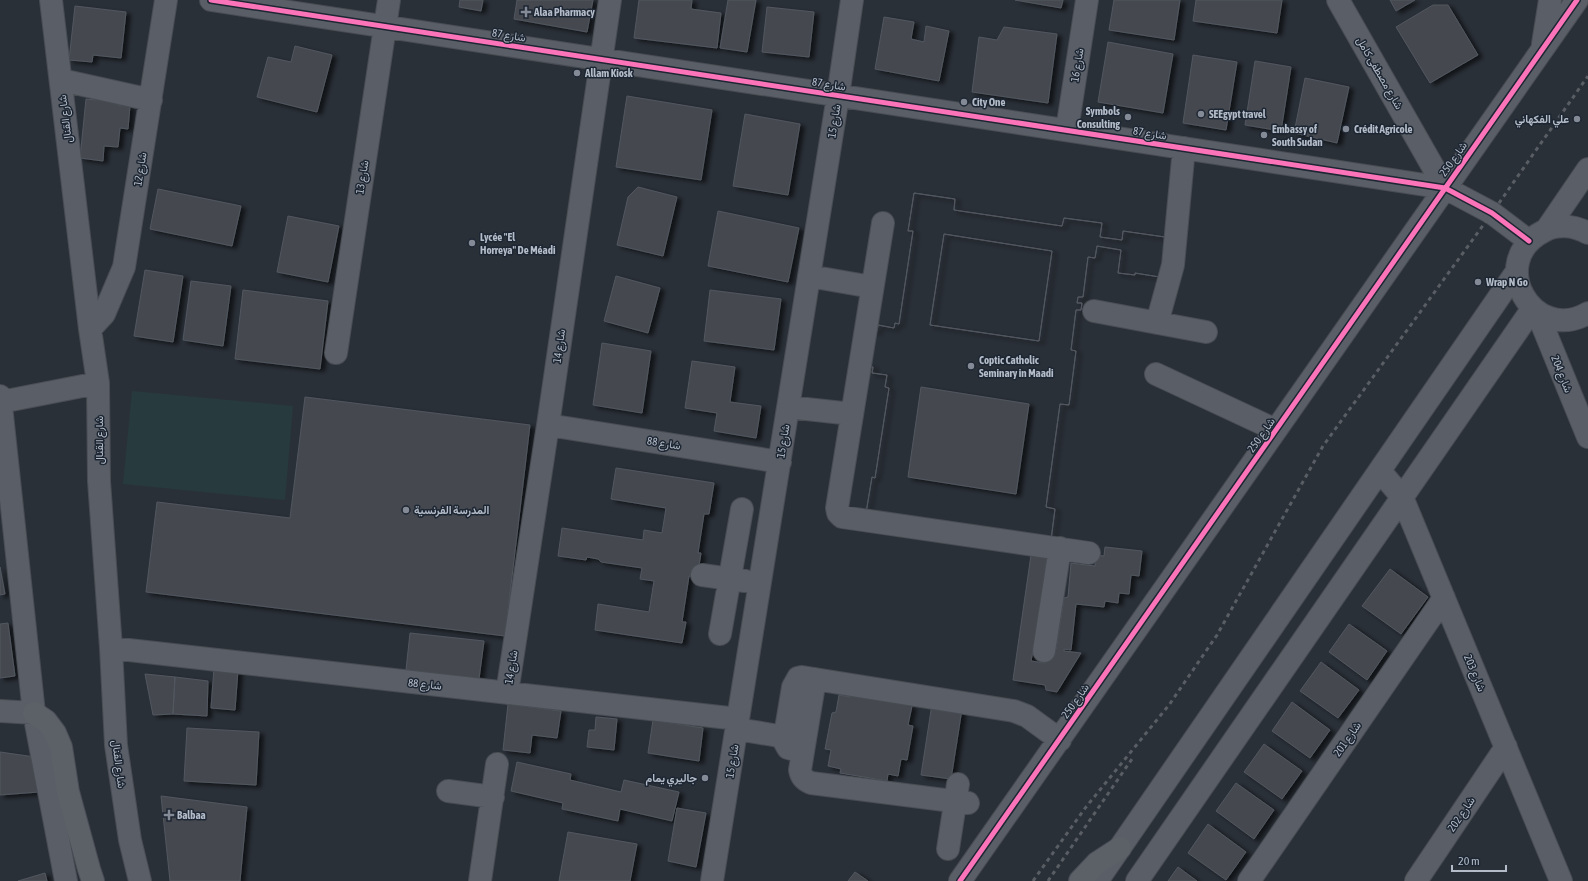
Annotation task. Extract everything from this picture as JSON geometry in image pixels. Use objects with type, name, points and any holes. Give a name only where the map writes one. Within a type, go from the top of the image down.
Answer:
[{"type":"main road","points":[[34,712],[46,722],[55,733],[61,747],[68,792],[93,881]]},
{"type":"main road","points":[[1080,881],[1097,863],[1120,848]]},
{"type":"street","name":"شارع القنال","points":[[51,0],[90,329],[98,383],[99,481],[111,648],[116,745],[130,840],[140,881]]},
{"type":"street","name":"شارع 12","points":[[90,329],[104,314],[124,267],[166,0]]},
{"type":"street","name":"شارع 87","points":[[211,0],[1445,188]]},
{"type":"street","name":"شارع 13","points":[[336,354],[389,0]]},
{"type":"street","name":"شارع 14","points":[[506,693],[548,425],[610,0]]},
{"type":"street","name":"شارع 15","points":[[712,881],[780,462],[852,0]]},
{"type":"street","name":"شارع 16","points":[[1067,130],[1087,0]]},
{"type":"street","name":"شارع مصطفى كامل","points":[[1338,0],[1445,188]]},
{"type":"street","points":[[1542,50],[1550,0]]},
{"type":"street","name":"شارع 250","points":[[960,881],[1577,0]]},
{"type":"street","points":[[60,80],[151,100]]},
{"type":"street","points":[[1157,323],[1173,265],[1184,148]]},
{"type":"street","points":[[1097,881],[1516,271],[1522,250],[1538,235],[1588,169]]},
{"type":"street","points":[[1445,188],[1538,235],[1562,226],[1570,226],[1587,230]]},
{"type":"street","points":[[883,223],[837,508],[838,513],[842,517],[1089,553]]},
{"type":"street","name":"شارع 204","points":[[1516,271],[1518,285],[1524,298],[1535,310],[1586,426]]},
{"type":"street","points":[[809,276],[872,287]]},
{"type":"street","points":[[1137,881],[1402,496],[1535,310],[1546,317],[1556,320],[1572,319],[1588,314]]},
{"type":"street","points":[[1094,311],[1206,332]]},
{"type":"street","points":[[1156,374],[1276,430]]},
{"type":"street","points":[[66,881],[34,712],[0,399],[98,383]]},
{"type":"street","points":[[788,407],[852,414]]},
{"type":"street","name":"شارع 88","points":[[548,425],[780,462]]},
{"type":"street","name":"شارع 203","points":[[1380,471],[1402,496],[1561,881]]},
{"type":"street","points":[[720,634],[742,508]]},
{"type":"street","points":[[1044,651],[1060,548]]},
{"type":"street","points":[[702,575],[760,584]]},
{"type":"street","name":"شارع 201","points":[[1249,881],[1444,598]]},
{"type":"street","name":"شارع 88","points":[[111,648],[506,693],[738,724],[785,737]]},
{"type":"street","points":[[803,752],[788,748],[784,741],[795,682],[802,677],[1014,711],[1027,716],[1060,740]]},
{"type":"street","points":[[815,679],[800,770],[801,776],[811,783],[961,796],[948,849]]},
{"type":"street","points":[[0,711],[34,712]]},
{"type":"street","name":"شارع 202","points":[[1416,881],[1506,747]]},
{"type":"street","points":[[480,881],[498,764]]},
{"type":"street","points":[[448,791],[493,797]]},
{"type":"green space","points":[[132,391],[293,406],[285,500],[123,484]]},
{"type":"building","points":[[460,0],[483,0],[481,11],[459,7]]},
{"type":"building","points":[[517,0],[593,0],[587,32],[514,19]]},
{"type":"building","points":[[639,0],[692,0],[691,9],[721,13],[717,48],[634,38]]},
{"type":"building","points":[[728,0],[756,0],[747,52],[720,48]]},
{"type":"building","points":[[1015,0],[1063,0],[1061,8]]},
{"type":"building","points":[[1114,0],[1180,0],[1174,40],[1109,30]]},
{"type":"building","points":[[1196,0],[1282,0],[1277,33],[1193,21]]},
{"type":"building","points":[[1390,0],[1415,0],[1396,11]]},
{"type":"building","points":[[1433,5],[1448,5],[1478,55],[1430,83],[1396,27]]},
{"type":"building","points":[[75,6],[126,12],[121,58],[93,55],[92,62],[69,60]]},
{"type":"building","points":[[767,7],[814,12],[809,57],[762,52]]},
{"type":"building","points":[[884,17],[914,22],[911,39],[924,42],[926,26],[949,31],[939,81],[875,69]]},
{"type":"building","points":[[1004,27],[1057,34],[1048,103],[972,92],[979,37],[997,40]]},
{"type":"building","points":[[1108,42],[1173,54],[1163,113],[1098,102]]},
{"type":"building","points":[[295,46],[332,55],[317,112],[257,97],[268,57],[291,62]]},
{"type":"building","points":[[1193,55],[1237,62],[1226,130],[1183,123]]},
{"type":"building","points":[[1255,61],[1291,67],[1281,131],[1245,125]]},
{"type":"building","points":[[1305,78],[1349,87],[1337,143],[1294,133]]},
{"type":"building","points":[[103,93],[114,96],[118,105],[130,106],[128,129],[120,128],[118,147],[104,146],[103,161],[80,158],[86,99],[96,100]]},
{"type":"building","points":[[627,96],[712,110],[701,180],[616,167]]},
{"type":"building","points":[[745,114],[800,124],[788,195],[733,186]]},
{"type":"building","points":[[638,187],[677,197],[663,256],[617,245],[628,197]]},
{"type":"building","points":[[158,189],[241,206],[232,246],[150,229]]},
{"type":"building","name":"Coptic Catholic Seminary in Maadi","points":[[914,193],[955,199],[954,210],[1062,226],[1064,218],[1102,223],[1100,237],[1122,240],[1123,231],[1172,238],[1166,278],[1135,273],[1135,275],[1118,273],[1121,250],[1097,246],[1095,258],[1088,257],[1083,297],[1078,297],[1077,303],[1082,303],[1081,310],[1076,310],[1071,350],[1076,351],[1069,405],[1060,404],[1046,507],[1055,509],[1051,540],[866,513],[872,477],[875,478],[889,388],[885,387],[887,375],[872,373],[873,367],[861,365],[867,329],[877,331],[878,325],[894,328],[895,323],[899,324],[913,231],[908,231]],"holes":[[[944,234],[1052,251],[1039,341],[930,325]]]},
{"type":"building","name":"Coptic Catholic Seminary in Maadi","points":[[914,193],[955,199],[954,210],[1062,226],[1064,218],[1102,223],[1100,237],[1122,240],[1123,231],[1172,238],[1166,278],[1135,273],[1135,275],[1118,273],[1121,250],[1097,246],[1095,258],[1088,257],[1083,297],[1078,297],[1077,303],[1082,303],[1081,310],[1076,310],[1071,350],[1076,351],[1069,405],[1060,404],[1046,507],[1055,509],[1051,540],[866,513],[872,477],[875,478],[889,388],[885,387],[887,375],[872,373],[873,367],[861,365],[867,329],[877,331],[878,325],[894,328],[895,323],[899,324],[913,231],[908,231]],"holes":[[[944,234],[1052,251],[1039,341],[930,325]],[[921,387],[1029,404],[1016,494],[908,477]]]},
{"type":"building","points":[[718,211],[799,228],[788,282],[708,266]]},
{"type":"building","points":[[288,216],[339,226],[328,282],[277,272]]},
{"type":"building","points":[[145,270],[183,276],[173,342],[134,336]]},
{"type":"building","points":[[616,276],[660,288],[648,333],[604,321]]},
{"type":"building","points":[[191,281],[231,286],[223,346],[183,340]]},
{"type":"building","points":[[243,290],[328,301],[320,369],[235,359]]},
{"type":"building","points":[[710,290],[781,299],[774,350],[704,341]]},
{"type":"building","points":[[602,343],[651,351],[642,413],[593,405]]},
{"type":"building","points":[[692,361],[735,367],[730,402],[761,406],[756,438],[714,431],[717,413],[685,408]]},
{"type":"building","name":"المدرسة الفرنسية","points":[[305,397],[530,425],[505,636],[146,592],[157,502],[290,518]]},
{"type":"building","points":[[616,468],[714,483],[709,514],[704,514],[698,553],[701,553],[697,578],[689,576],[682,622],[686,622],[682,643],[595,630],[598,604],[649,612],[654,581],[640,579],[642,568],[601,562],[598,559],[587,557],[586,560],[558,556],[562,528],[643,540],[644,530],[662,533],[666,508],[611,499]]},
{"type":"building","points":[[1105,547],[1142,551],[1139,576],[1131,575],[1129,594],[1119,593],[1118,603],[1105,601],[1104,607],[1076,604],[1071,650],[1064,649],[1064,651],[1081,653],[1057,692],[1046,690],[1045,685],[1013,680],[1032,548],[1055,552],[1041,653],[1033,651],[1031,661],[1045,663],[1047,648],[1056,649],[1064,598],[1068,597],[1071,563],[1095,566],[1096,555],[1104,556]]},
{"type":"building","points":[[0,567],[5,594],[0,595]]},
{"type":"building","points":[[1390,569],[1428,597],[1401,634],[1362,606]]},
{"type":"building","points":[[8,623],[15,676],[0,678],[0,624]]},
{"type":"building","points":[[1349,624],[1387,651],[1367,680],[1329,652]]},
{"type":"building","points":[[410,633],[484,641],[479,679],[406,670]]},
{"type":"building","points":[[1321,662],[1359,690],[1338,718],[1300,691]]},
{"type":"building","points":[[214,668],[238,670],[235,710],[211,708]]},
{"type":"building","points":[[145,674],[175,677],[173,714],[153,715]]},
{"type":"building","points":[[175,677],[208,681],[207,716],[173,714]]},
{"type":"building","points":[[852,691],[912,706],[908,725],[913,726],[907,760],[901,759],[898,776],[888,774],[887,781],[840,773],[841,769],[828,766],[831,750],[825,749],[832,713],[836,712],[839,695],[851,697]]},
{"type":"building","points":[[1292,702],[1330,730],[1310,758],[1272,731]]},
{"type":"building","points":[[508,704],[561,711],[557,738],[532,735],[530,753],[503,750]]},
{"type":"building","points":[[932,704],[962,709],[951,779],[921,775]]},
{"type":"building","points":[[596,717],[617,719],[614,750],[587,747],[589,730],[595,730]]},
{"type":"building","points":[[653,720],[703,728],[699,761],[648,753]]},
{"type":"building","points":[[187,728],[259,732],[256,785],[184,781]]},
{"type":"building","points":[[1264,744],[1302,771],[1282,799],[1244,772]]},
{"type":"building","points":[[0,752],[35,757],[39,792],[0,795]]},
{"type":"building","points":[[517,762],[571,774],[570,780],[621,792],[624,780],[679,792],[672,821],[620,809],[618,821],[562,809],[563,803],[511,791]]},
{"type":"building","points":[[1236,783],[1274,810],[1254,839],[1216,811]]},
{"type":"building","points":[[161,796],[247,807],[240,881],[170,881]]},
{"type":"building","points":[[677,808],[706,813],[696,867],[668,861]]},
{"type":"building","points":[[1208,824],[1246,852],[1226,880],[1188,853]]},
{"type":"building","points":[[568,832],[637,844],[630,881],[559,881]]},
{"type":"building","points":[[1178,867],[1197,881],[1168,881]]},
{"type":"building","points":[[855,872],[868,881],[848,881]]},
{"type":"building","points":[[45,873],[47,881],[18,881]]},
{"type":"railway","points":[[1033,881],[1086,807],[1169,705],[1217,635],[1323,446],[1492,213],[1588,76]]},
{"type":"railway","points":[[1048,881],[1134,756]]},
{"type":"cycle path","points":[[211,0],[1445,188],[1492,213],[1529,241]]},
{"type":"cycle path","points":[[960,881],[1577,0]]},
{"type":"place","name":"Alaa Pharmacy","points":[[526,12]]},
{"type":"place","name":"Allam Kiosk","points":[[577,73]]},
{"type":"place","name":"City One","points":[[964,102]]},
{"type":"place","name":"SEEgypt travel","points":[[1201,114]]},
{"type":"place","name":"Symbols Consulting","points":[[1128,117]]},
{"type":"place","name":"علي الفكهاني","points":[[1577,119]]},
{"type":"place","name":"Crédit Agricole","points":[[1346,129]]},
{"type":"place","name":"Embassy of South Sudan","points":[[1264,135]]},
{"type":"place","name":"Lycée \"El Horreya\" De Méadi","points":[[472,243]]},
{"type":"place","name":"Wrap N Go","points":[[1478,282]]},
{"type":"place","name":"Coptic Catholic Seminary in Maadi","points":[[971,366]]},
{"type":"place","name":"المدرسة الفرنسية","points":[[406,510]]},
{"type":"place","name":"جاليري يمام","points":[[705,778]]},
{"type":"place","name":"Balbaa","points":[[169,815]]}]
